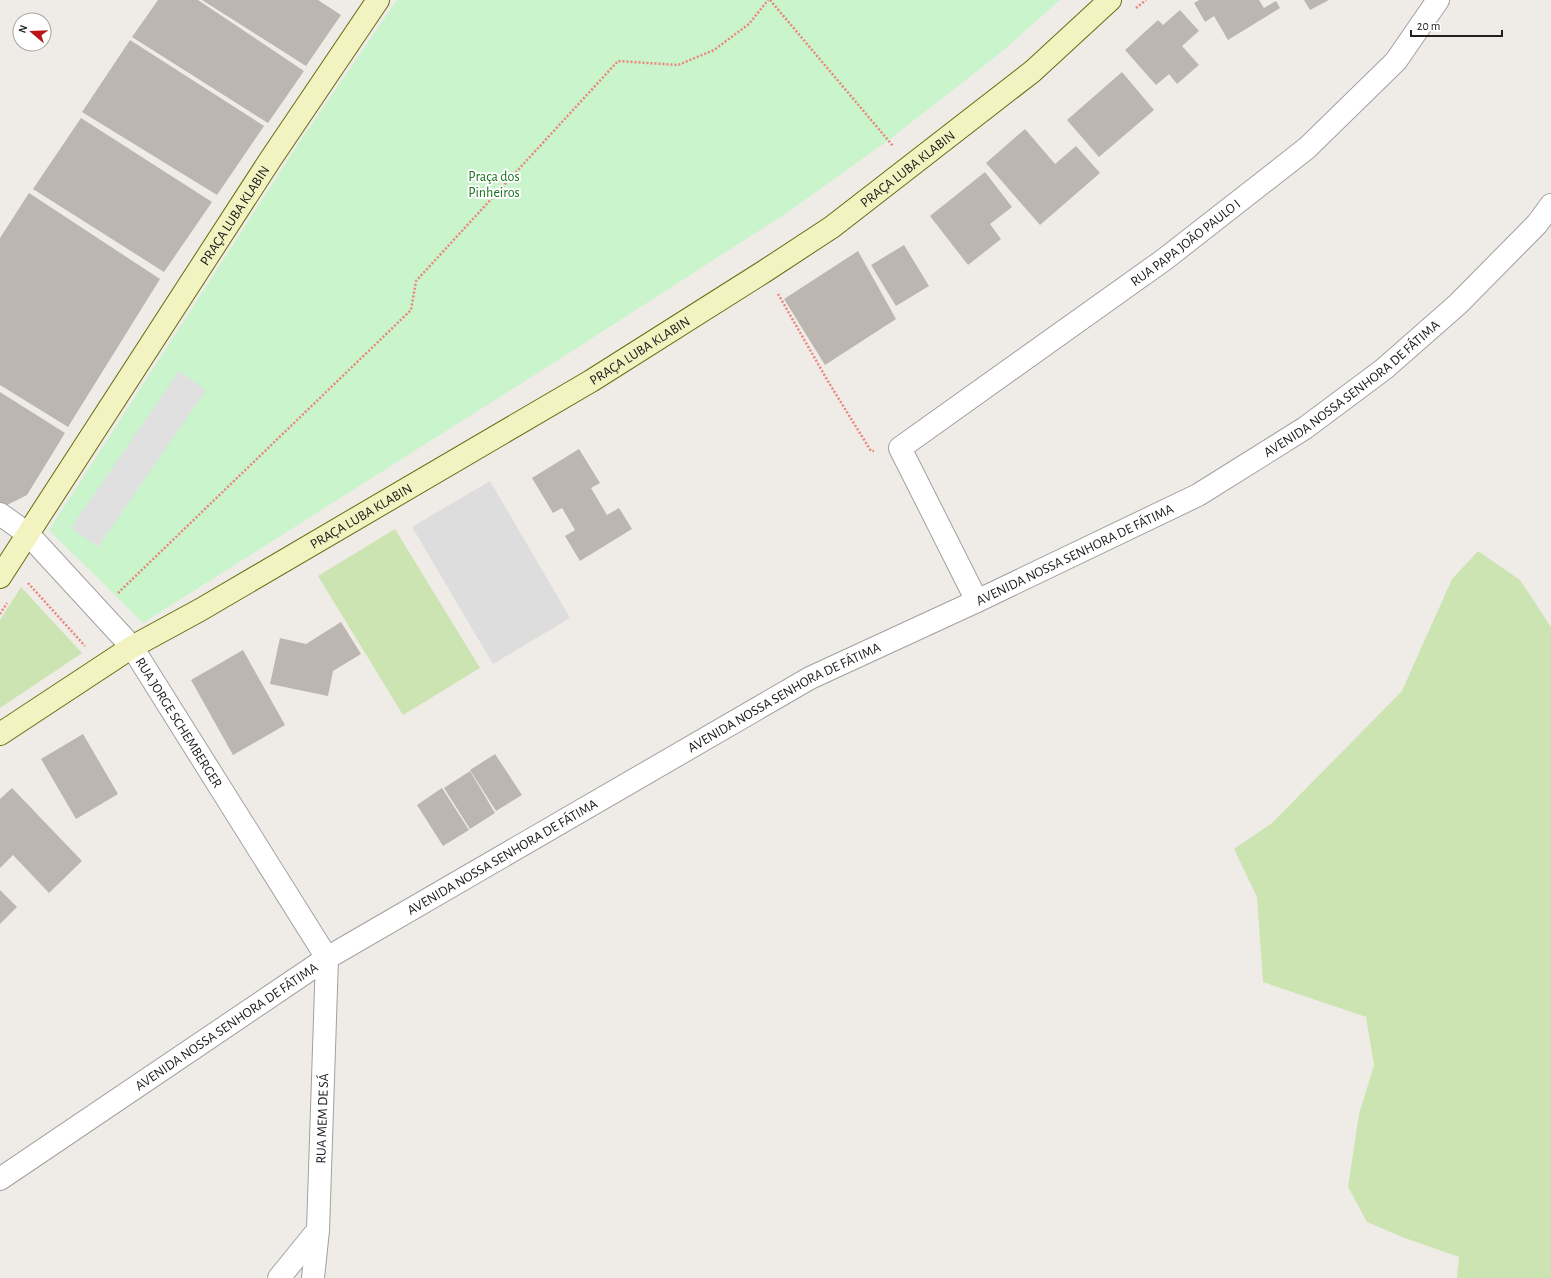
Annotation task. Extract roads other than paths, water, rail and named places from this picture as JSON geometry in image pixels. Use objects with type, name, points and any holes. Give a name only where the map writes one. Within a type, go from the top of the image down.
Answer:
[{"type":"main road","name":"PRAÇA LUBA KLABIN","points":[[0,577],[270,160],[378,0]]},
{"type":"main road","name":"PRAÇA LUBA KLABIN","points":[[0,734],[132,646],[200,610],[590,381],[832,227],[1033,71],[1110,0]]},
{"type":"street","name":"RUA PAPA JOÃO PAULO I","points":[[977,601],[900,448],[1165,259],[1307,148],[1396,61],[1438,0]]},
{"type":"street","name":"AVENIDA NOSSA SENHORA DE FÁTIMA","points":[[0,1179],[327,958],[810,678],[977,601],[1198,495],[1305,428],[1384,369],[1458,304],[1537,224],[1551,205]]},
{"type":"street","name":"RUA JORGE SCHEMBERGER","points":[[0,514],[28,534],[101,610],[132,646],[327,958]]},
{"type":"street","name":"RUA MEM DE SÁ","points":[[313,1278],[318,1230],[327,958]]},
{"type":"street","points":[[279,1278],[318,1230]]},
{"type":"park label","name":"Praça dos Pinheiros","points":[[494,184]]}]
